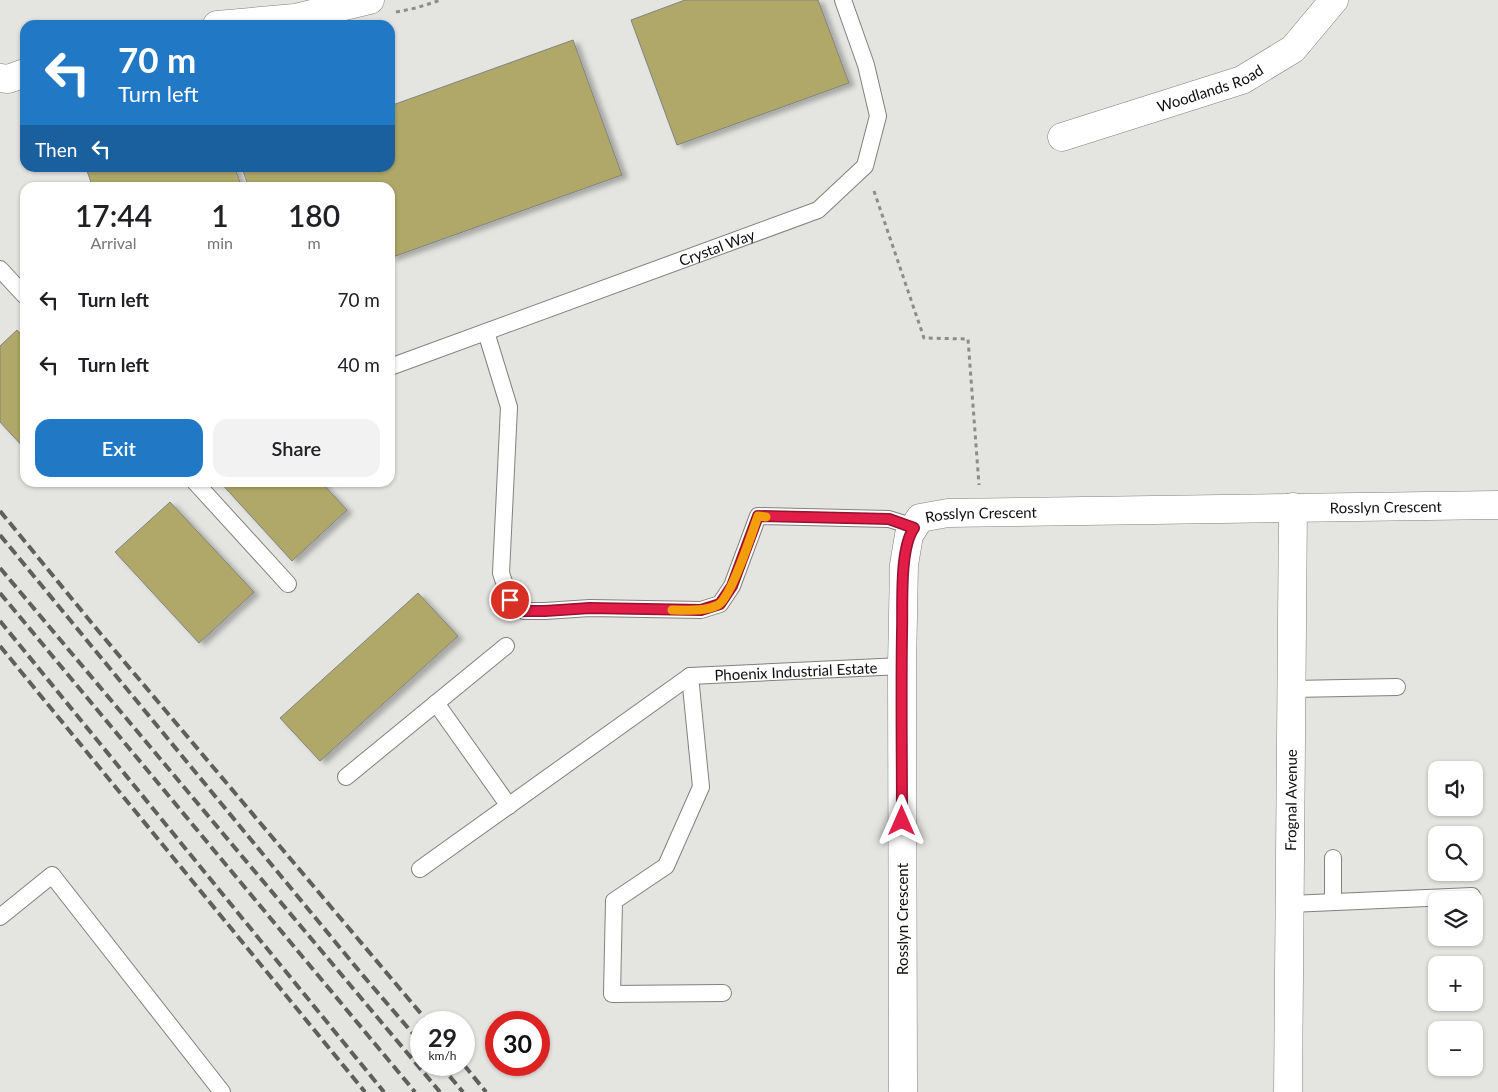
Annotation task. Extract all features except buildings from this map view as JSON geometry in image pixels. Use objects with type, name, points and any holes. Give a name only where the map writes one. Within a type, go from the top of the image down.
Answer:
[{"type":"street","points":[[241,20],[293,9],[370,0]]},
{"type":"street","name":"Woodlands Road","points":[[1062,137],[1242,80],[1293,49],[1334,0]]},
{"type":"street","points":[[0,78],[8,79],[20,75]]},
{"type":"street","name":"Rosslyn Crescent","points":[[903,1092],[902,666],[904,565],[909,535],[920,518],[948,513],[980,512],[1498,505]]},
{"type":"street","name":"Frognal Avenue","points":[[1288,1092],[1292,507]]},
{"type":"lane","points":[[842,0],[866,65],[878,116],[865,166]]},
{"type":"lane","name":"Crystal Way","points":[[395,365],[818,210],[865,166]]},
{"type":"lane","points":[[0,269],[20,291]]},
{"type":"lane","points":[[486,332],[509,407],[502,573],[510,600],[524,611],[590,608],[701,610],[720,604],[732,586],[758,516],[889,519],[914,528]]},
{"type":"lane","points":[[200,487],[288,584]]},
{"type":"lane","points":[[346,777],[506,646]]},
{"type":"lane","name":"Phoenix Industrial Estate","points":[[690,676],[902,666]]},
{"type":"lane","points":[[420,869],[690,676]]},
{"type":"lane","points":[[690,676],[701,787],[666,866],[614,901],[612,994],[723,993]]},
{"type":"lane","points":[[1292,689],[1397,687]]},
{"type":"lane","points":[[436,703],[509,806]]},
{"type":"lane","points":[[1333,858],[1334,902]]},
{"type":"lane","points":[[0,918],[52,875],[222,1092]]},
{"type":"lane","points":[[1290,904],[1428,898]]},
{"type":"path","points":[[865,166],[924,338],[968,339],[980,512]]},
{"type":"railway","points":[[0,511],[95,627],[419,1011]]},
{"type":"railway","points":[[0,535],[410,1030]]},
{"type":"railway","points":[[0,568],[440,1092]]},
{"type":"railway","points":[[0,593],[415,1092]]},
{"type":"railway","points":[[0,621],[384,1092]]},
{"type":"railway","points":[[0,646],[365,1092]]},
{"type":"railway","points":[[449,1076],[463,1092]]},
{"type":"railway","points":[[473,1076],[486,1092]]},
{"type":"slow traffic","points":[[672,610],[701,610],[720,604],[732,586],[758,516],[766,517]]},
{"type":"route","points":[[510,600],[524,611],[590,608],[701,610],[720,604],[732,586],[758,516],[889,519],[914,528],[909,535],[904,565],[902,821]]}]
